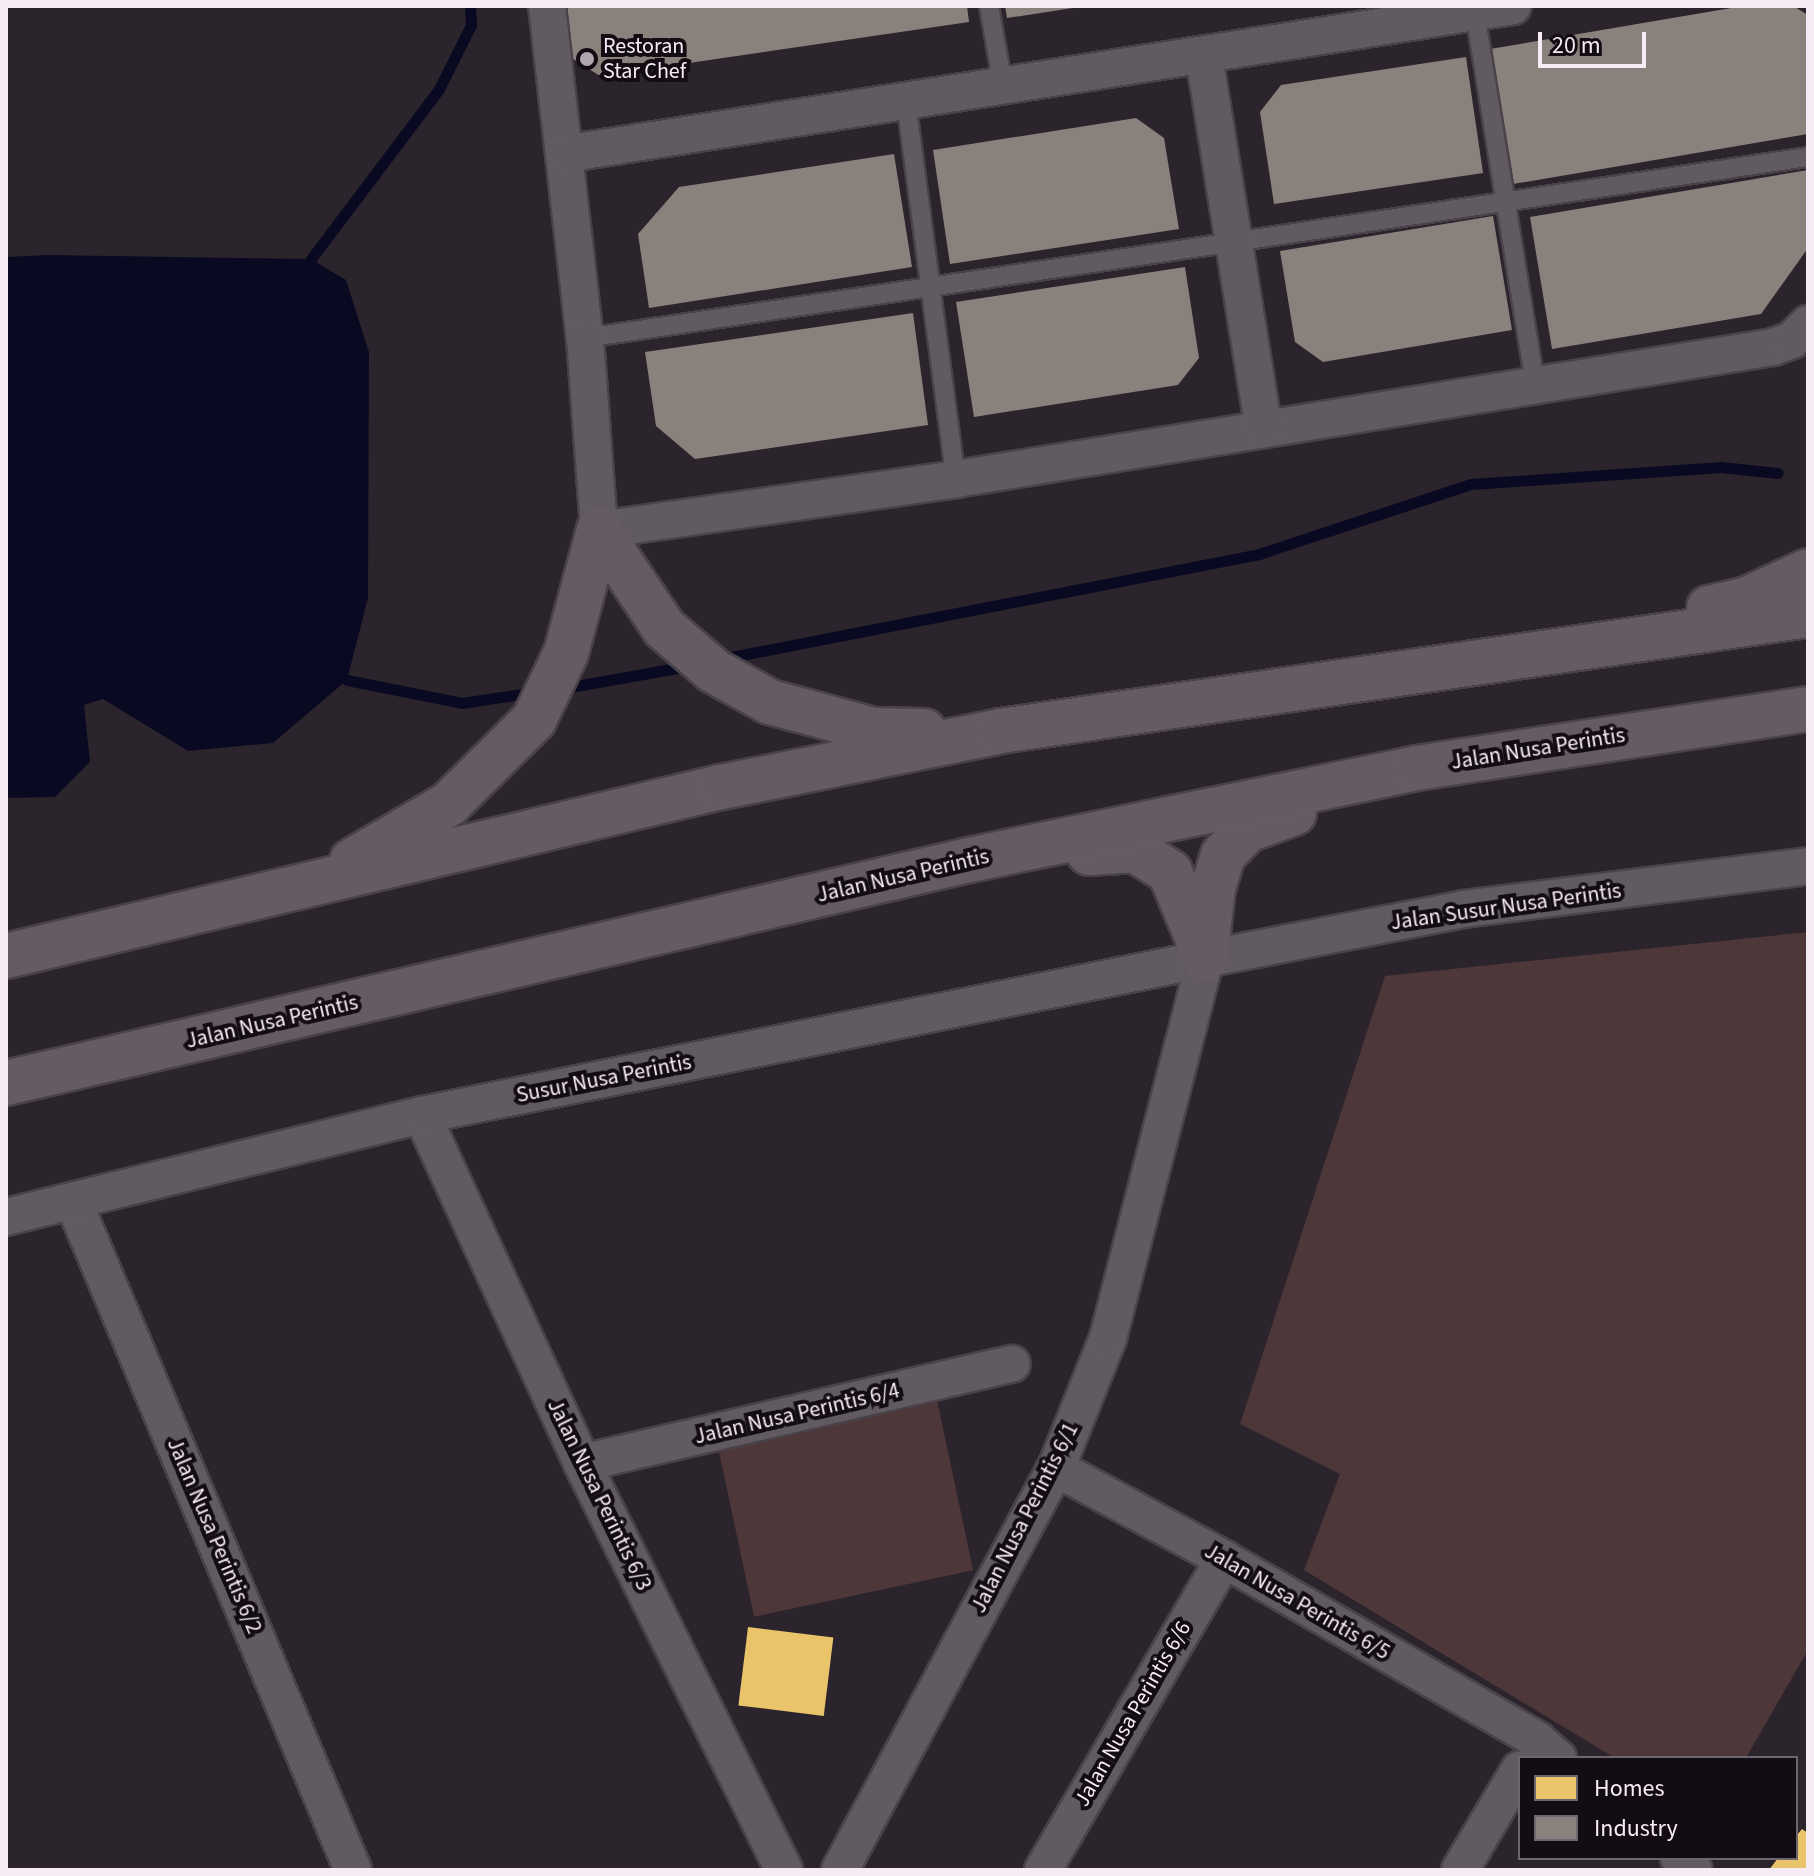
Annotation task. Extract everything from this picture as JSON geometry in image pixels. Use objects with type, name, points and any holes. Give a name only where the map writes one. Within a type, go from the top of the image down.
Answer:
[{"type":"main road","points":[[599,530],[664,628],[714,671],[770,702],[874,730],[1000,731]]},
{"type":"main road","points":[[314,883],[449,804],[534,720],[566,653],[599,530]]},
{"type":"main road","points":[[1509,657],[1745,600],[1808,571]]},
{"type":"main road","points":[[6,956],[721,787],[1000,731],[1808,615]]},
{"type":"main road","name":"Jalan Nusa Perintis","points":[[6,1083],[969,860],[1417,768],[1808,709]]},
{"type":"main road","points":[[1205,959],[1213,888],[1223,855],[1247,830],[1417,768]]},
{"type":"main road","points":[[969,860],[1135,850],[1170,872],[1205,959]]},
{"type":"street","points":[[547,6],[585,338],[599,530],[956,479],[1773,347],[1792,340],[1808,324]]},
{"type":"street","points":[[564,154],[1204,56],[1395,16],[1475,13],[1513,6]]},
{"type":"street","points":[[1204,56],[1264,429]]},
{"type":"street","name":"Jalan Susur Nusa Perintis","points":[[1205,959],[1464,909],[1808,866]]},
{"type":"street","name":"Susur Nusa Perintis","points":[[6,1217],[74,1203],[422,1115],[1205,959]]},
{"type":"street","name":"Jalan Nusa Perintis 6/1","points":[[840,1870],[1056,1468],[1108,1338],[1205,959]]},
{"type":"street","name":"Jalan Nusa Perintis 6/3","points":[[422,1115],[582,1463],[784,1870]]},
{"type":"street","name":"Jalan Nusa Perintis 6/2","points":[[74,1203],[353,1870]]},
{"type":"street","name":"Jalan Nusa Perintis 6/4","points":[[582,1463],[1012,1364]]},
{"type":"street","name":"Jalan Nusa Perintis 6/5","points":[[1056,1468],[1224,1559],[1535,1756]]},
{"type":"street","name":"Jalan Nusa Perintis 6/6","points":[[1043,1870],[1224,1559]]},
{"type":"street","points":[[1460,1870],[1518,1782]]},
{"type":"lane","points":[[989,6],[1003,86]]},
{"type":"lane","points":[[1475,13],[1535,385]]},
{"type":"lane","points":[[906,101],[956,479]]},
{"type":"lane","points":[[585,338],[1808,157]]},
{"type":"shaded area","points":[[1808,932],[1808,1650],[1747,1756],[1612,1756],[1304,1570],[1340,1474],[1240,1424],[1385,976]]},
{"type":"shaded area","points":[[937,1400],[973,1570],[754,1617],[718,1447]]},
{"type":"water","points":[[6,257],[311,259],[346,280],[369,352],[368,598],[347,680],[273,743],[188,751],[103,699],[84,705],[90,762],[55,797],[6,798]]},
{"type":"building: Homes","points":[[748,1627],[833,1637],[824,1716],[738,1705]]},
{"type":"building: Homes","points":[[1802,1829],[1808,1833],[1808,1870],[1769,1870],[1776,1860],[1798,1860],[1798,1834]]},
{"type":"building: Industry","points":[[566,6],[967,6],[969,22],[600,76],[570,57]]},
{"type":"building: Industry","points":[[1005,6],[1073,6],[1073,8],[1007,18]]},
{"type":"building: Industry","points":[[1743,6],[1793,6],[1808,15],[1808,134],[1513,184],[1490,49]]},
{"type":"building: Industry","points":[[1466,57],[1483,173],[1274,204],[1260,112],[1281,85]]},
{"type":"building: Industry","points":[[1136,118],[1164,138],[1179,229],[950,264],[933,150]]},
{"type":"building: Industry","points":[[894,154],[912,267],[649,308],[638,234],[679,187]]},
{"type":"building: Industry","points":[[1808,170],[1808,248],[1761,314],[1552,349],[1530,217]]},
{"type":"building: Industry","points":[[1493,216],[1512,330],[1323,362],[1295,342],[1280,251]]},
{"type":"building: Industry","points":[[1185,267],[1199,358],[1178,385],[974,417],[956,302]]},
{"type":"building: Industry","points":[[913,313],[928,425],[695,459],[656,426],[645,352]]},
{"type":"waterway","points":[[311,259],[439,89],[471,25],[470,6]]},
{"type":"waterway","points":[[721,659],[1259,554],[1471,484],[1721,467],[1778,473]]},
{"type":"waterway","points":[[559,689],[688,666]]},
{"type":"waterway","points":[[347,680],[462,703],[534,692]]},
{"type":"place","name":"Restoran Star Chef","points":[[587,59]]}]
